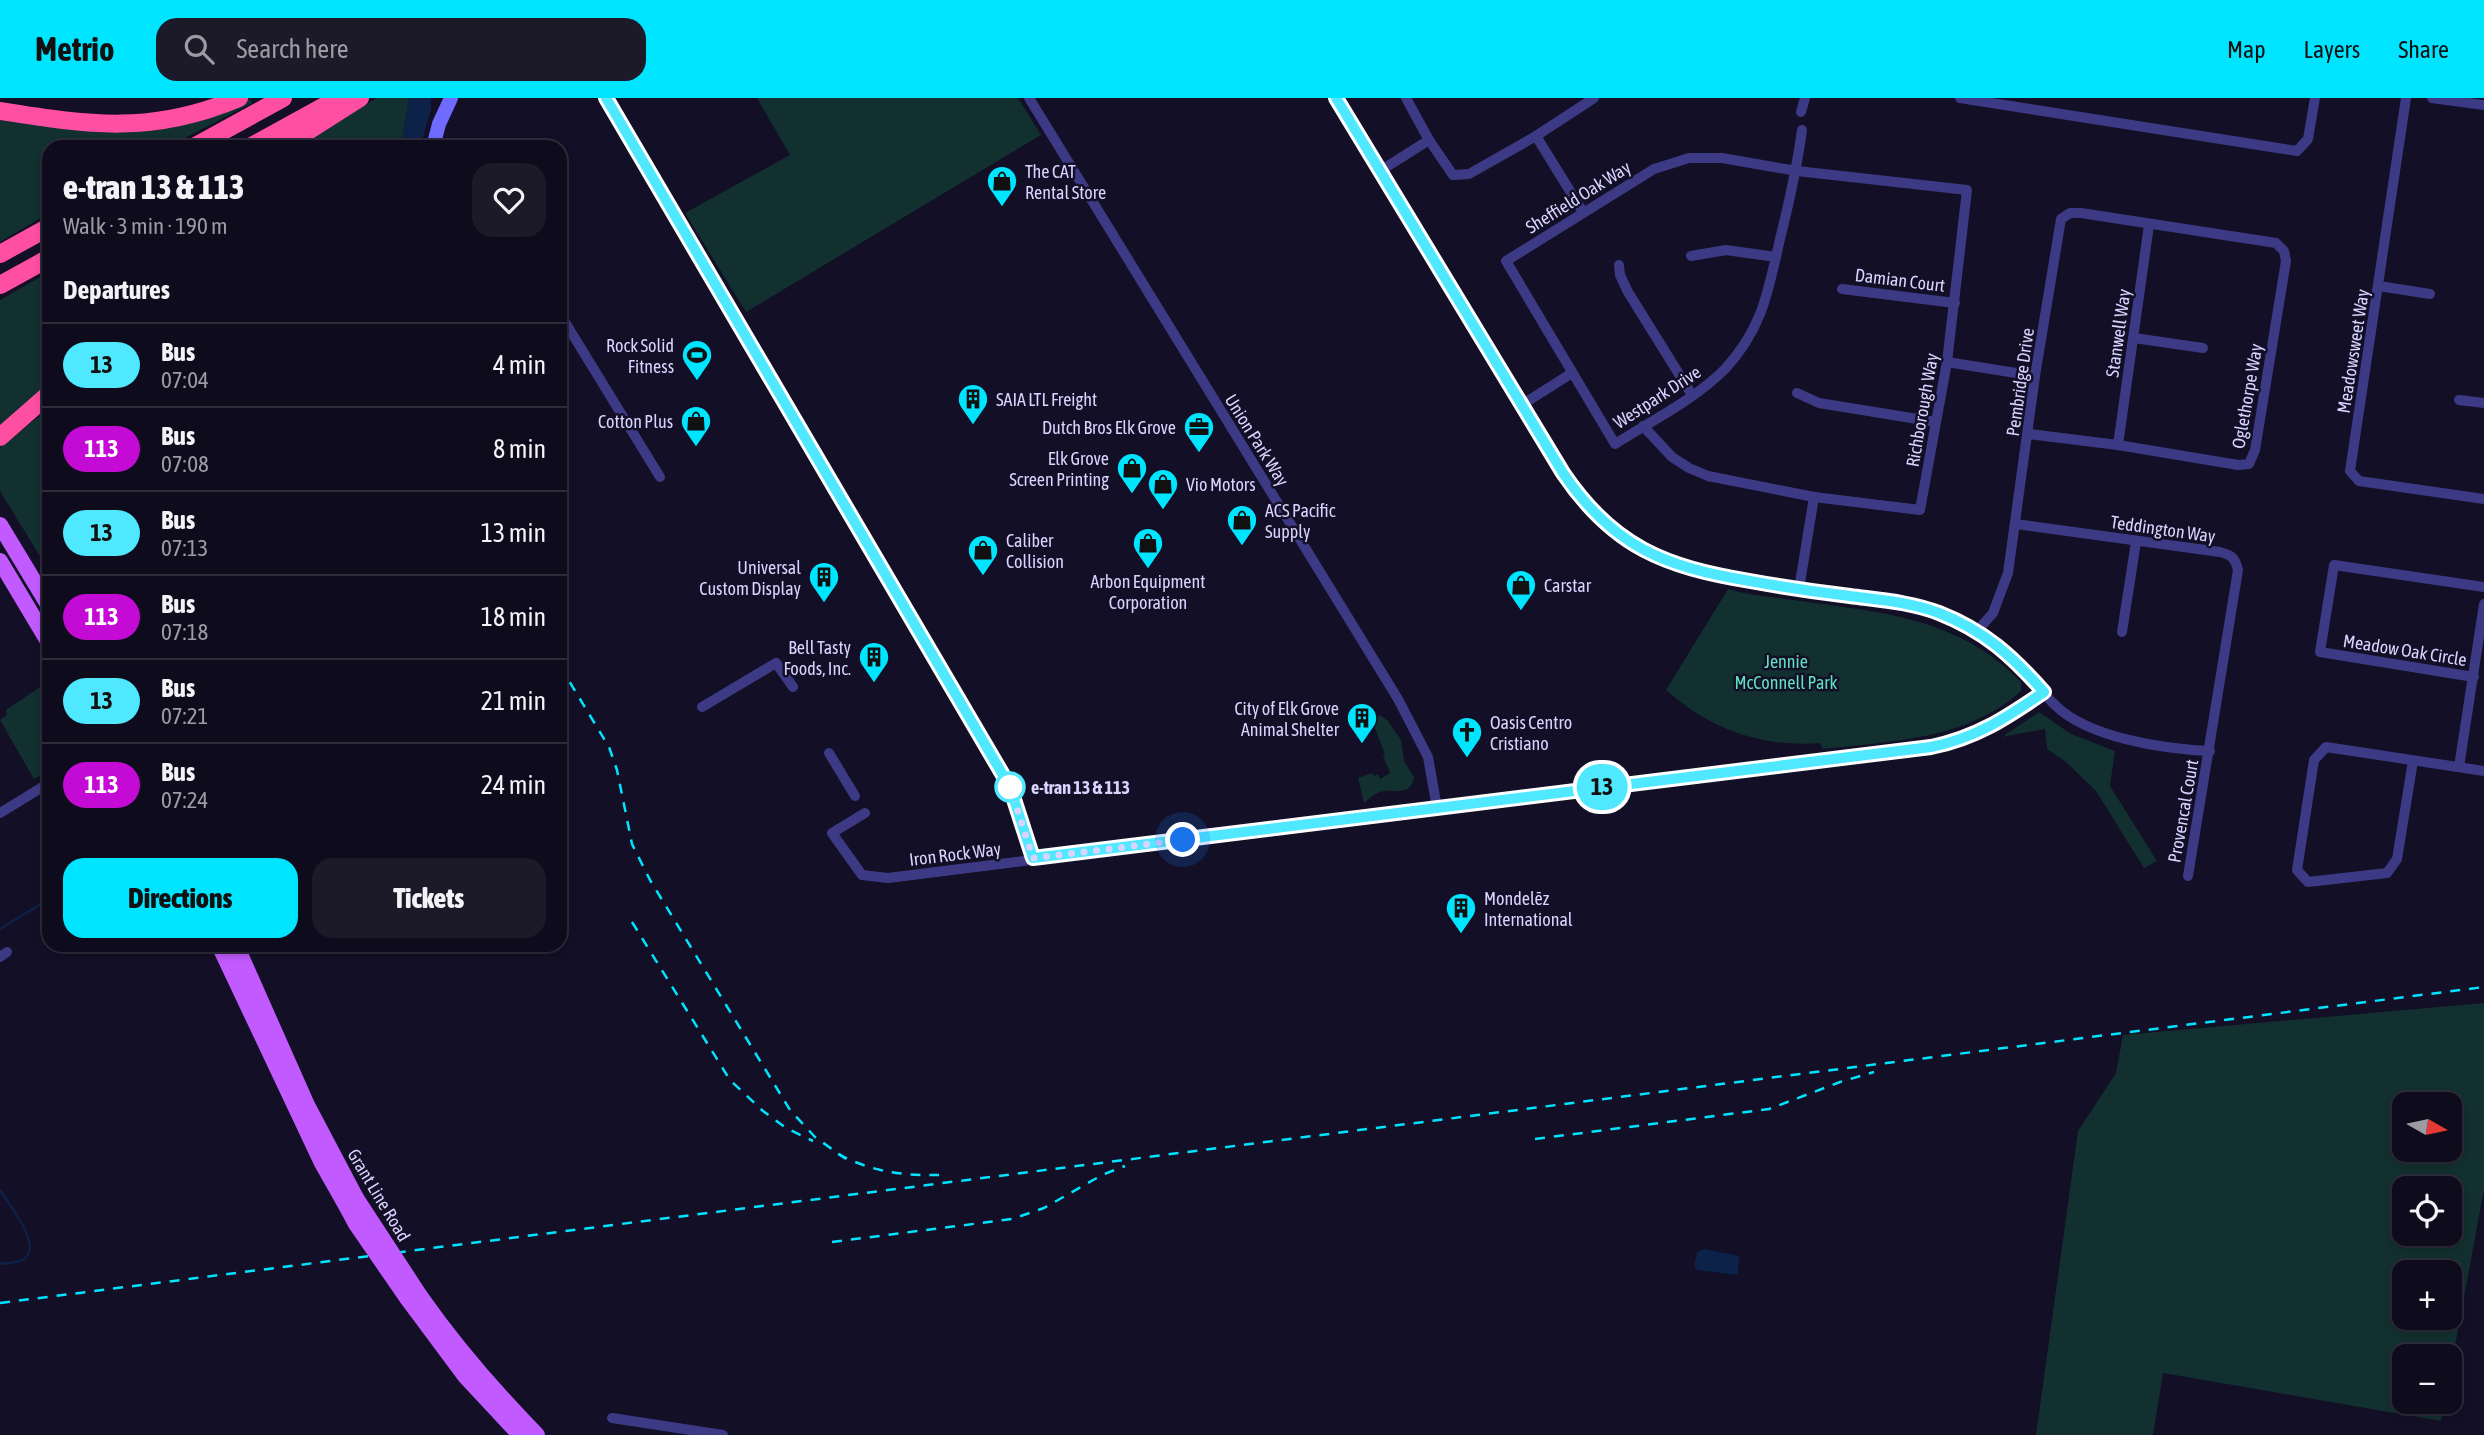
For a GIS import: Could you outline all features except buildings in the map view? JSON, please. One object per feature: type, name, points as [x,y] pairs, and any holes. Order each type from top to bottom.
[{"type":"highway","points":[[0,111],[72,122],[133,125],[189,116],[239,98]]},
{"type":"highway","points":[[207,140],[283,98]]},
{"type":"highway","points":[[263,140],[339,98]]},
{"type":"highway","points":[[294,140],[360,98]]},
{"type":"highway","points":[[0,254],[42,231]]},
{"type":"highway","points":[[0,285],[42,262]]},
{"type":"highway","points":[[0,437],[42,400]]},
{"type":"main road","points":[[435,140],[451,98]]},
{"type":"main road","points":[[0,525],[42,595]]},
{"type":"main road","points":[[0,561],[42,631]]},
{"type":"main road","name":"Grant Line Road","points":[[222,952],[317,1151],[350,1199]]},
{"type":"main road","name":"Grant Line Road","points":[[239,952],[350,1199],[356,1224],[413,1297],[537,1435]]},
{"type":"main road","name":"Grant Line Road","points":[[413,1297],[465,1376],[520,1435]]},
{"type":"street","points":[[606,98],[1010,787],[1033,858]]},
{"type":"street","name":"Union Park Way","points":[[1029,98],[1398,699],[1429,757],[1437,808]]},
{"type":"street","points":[[1336,98],[1576,492],[1590,510],[1625,539],[1654,556],[1697,572],[1906,603],[1938,612],[1977,631],[2014,659],[2055,706],[2101,733],[2127,740],[2210,751]]},
{"type":"street","points":[[1406,98],[1429,140],[1453,175],[1469,174],[1536,136],[1594,98]]},
{"type":"street","points":[[1801,112],[1805,98]]},
{"type":"street","points":[[1960,98],[2297,151],[2308,139],[2315,98]]},
{"type":"street","points":[[2038,110],[2039,98]]},
{"type":"street","name":"Meadowsweet Way","points":[[2406,98],[2350,471],[2359,481],[2484,499]]},
{"type":"street","points":[[2432,98],[2484,105]]},
{"type":"street","name":"Westpark Drive","points":[[1572,373],[1615,443],[1692,396],[1724,370],[1748,339],[1765,304],[1797,171],[1802,130]]},
{"type":"street","points":[[1536,136],[1583,212]]},
{"type":"street","points":[[1380,171],[1429,140]]},
{"type":"street","name":"Sheffield Oak Way","points":[[1572,373],[1506,261],[1654,169],[1676,161],[1722,158],[1797,171]]},
{"type":"street","name":"Richborough Way","points":[[1643,426],[1672,457],[1718,479],[1814,497],[1920,510],[1947,362],[1967,190],[1797,171]]},
{"type":"street","name":"Pembridge Drive","points":[[1977,631],[1993,613],[2008,573],[2035,376],[2061,219],[2065,215],[2076,213],[2149,225]]},
{"type":"street","name":"Stanwell Way","points":[[2118,445],[2149,225]]},
{"type":"street","name":"Oglethorpe Way","points":[[2029,434],[2118,445],[2238,465],[2249,464],[2255,450],[2286,261],[2284,251],[2276,243],[2149,225]]},
{"type":"street","points":[[1691,256],[1726,250],[1776,257]]},
{"type":"street","points":[[1619,265],[1620,275],[1628,292],[1692,396]]},
{"type":"street","points":[[2379,286],[2430,294]]},
{"type":"street","name":"Damian Court","points":[[1842,289],[1955,303]]},
{"type":"street","points":[[567,324],[660,477]]},
{"type":"street","points":[[2134,338],[2203,348]]},
{"type":"street","points":[[1947,362],[2035,376]]},
{"type":"street","points":[[1523,404],[1572,373]]},
{"type":"street","points":[[1797,393],[1819,403],[1936,422]]},
{"type":"street","points":[[2459,400],[2484,403]]},
{"type":"street","points":[[1799,589],[1814,497]]},
{"type":"street","name":"Teddington Way","points":[[2016,524],[2220,552],[2229,554],[2236,561],[2238,570],[2210,751]]},
{"type":"street","points":[[2122,632],[2136,542]]},
{"type":"street","name":"Meadow Oak Circle","points":[[2474,677],[2320,652],[2334,565],[2484,587]]},
{"type":"street","points":[[2459,767],[2484,604]]},
{"type":"street","points":[[702,707],[776,663],[793,687]]},
{"type":"street","name":"Iron Rock Way","points":[[865,813],[832,833],[862,875],[888,878],[1931,747],[1991,727],[2044,692]]},
{"type":"street","points":[[2413,761],[2397,859],[2387,873],[2308,882],[2297,870],[2314,760],[2326,747],[2484,771]]},
{"type":"street","name":"Provencal Court","points":[[2188,876],[2210,751]]},
{"type":"street","points":[[829,752],[855,796]]},
{"type":"street","points":[[0,813],[42,787]]},
{"type":"street","points":[[612,1418],[723,1435]]},
{"type":"green space","points":[[377,98],[409,98],[402,140],[307,140]]},
{"type":"green space","points":[[757,98],[1018,98],[1041,135],[746,312],[685,213],[790,155]]},
{"type":"green space","points":[[250,99],[252,103],[181,140],[42,140],[42,217],[0,242],[0,119],[80,129],[223,111]]},
{"type":"green space","points":[[42,276],[42,389],[0,427],[0,300]]},
{"type":"green space","points":[[42,414],[42,560],[0,491],[0,448]]},
{"type":"green space","name":"Jennie McConnell Park","points":[[1728,589],[1881,613],[1941,629],[1996,659],[2021,682],[2021,691],[1977,720],[1953,729],[1902,740],[1823,749],[1820,743],[1778,742],[1738,733],[1700,715],[1666,690]]},
{"type":"green space","points":[[42,686],[42,774],[34,779],[0,720],[7,715],[6,710]]},
{"type":"green space","points":[[2039,712],[2071,734],[2115,751],[2110,786],[2157,861],[2144,868],[2096,791],[2066,762],[2047,749],[2045,729],[2002,737]]},
{"type":"green space","points":[[1380,715],[1388,721],[1401,740],[1404,761],[1414,777],[1409,788],[1380,792],[1364,803],[1358,778],[1372,773],[1374,776],[1378,774],[1380,779],[1390,773],[1372,721]]},
{"type":"green space","points":[[2484,1003],[2484,1189],[2462,1308],[2462,1260],[2392,1260],[2392,1330],[2458,1330],[2455,1344],[2392,1344],[2392,1413],[2163,1373],[2153,1435],[2036,1435],[2078,1131],[2116,1073],[2123,1035]]},
{"type":"green space","points":[[2400,1414],[2442,1414],[2441,1421]]},
{"type":"water","points":[[409,98],[431,98],[431,109],[422,140],[402,140]]},
{"type":"water","points":[[1704,1249],[1739,1256],[1738,1275],[1697,1270],[1694,1266],[1697,1252]]},
{"type":"waterway","points":[[0,929],[42,903]]},
{"type":"waterway","points":[[0,1190],[26,1232],[30,1249],[22,1260],[0,1264]]},
{"type":"railway","points":[[567,678],[609,747],[617,770],[632,844],[650,880],[790,1110],[815,1137],[846,1159]]},
{"type":"railway","points":[[632,922],[730,1080],[786,1128],[813,1141]]},
{"type":"railway","points":[[0,1303],[2484,987]]},
{"type":"railway","points":[[1535,1139],[1769,1109],[1874,1072]]},
{"type":"railway","points":[[838,1154],[862,1165],[887,1171],[939,1175]]},
{"type":"railway","points":[[832,1242],[1012,1219],[1044,1208],[1102,1175],[1125,1166]]},
{"type":"bus line","name":"13","points":[[606,98],[1010,787],[1033,858],[1931,747],[1974,735],[1991,727],[2044,692],[2014,659],[1996,645],[1977,631],[1938,612],[1906,603],[1697,572],[1644,551],[1607,526],[1590,510],[1563,473],[1336,98]]},
{"type":"place","name":"The CAT Rental Store","points":[[1002,208]]},
{"type":"place","name":"Rock Solid Fitness","points":[[697,382]]},
{"type":"place","name":"SAIA LTL Freight","points":[[973,426]]},
{"type":"place","name":"Cotton Plus","points":[[696,448]]},
{"type":"place","name":"Dutch Bros Elk Grove","points":[[1199,454]]},
{"type":"place","name":"Elk Grove Screen Printing","points":[[1132,495]]},
{"type":"place","name":"Vio Motors","points":[[1163,511]]},
{"type":"place","name":"ACS Pacific Supply","points":[[1242,547]]},
{"type":"place","name":"Arbon Equipment Corporation","points":[[1148,570]]},
{"type":"place","name":"Caliber Collision","points":[[983,577]]},
{"type":"place","name":"Universal Custom Display","points":[[824,604]]},
{"type":"place","name":"Carstar","points":[[1521,612]]},
{"type":"place","name":"Bell Tasty Foods, Inc.","points":[[874,684]]},
{"type":"place","name":"City of Elk Grove Animal Shelter","points":[[1362,745]]},
{"type":"place","name":"Oasis Centro Cristiano","points":[[1467,759]]},
{"type":"place","name":"e-tran 13 & 113","points":[[1010,787]]},
{"type":"place","name":"Mondelēz International","points":[[1461,935]]},
{"type":"route","points":[[1010,787],[1033,858],[1183,840]]}]
